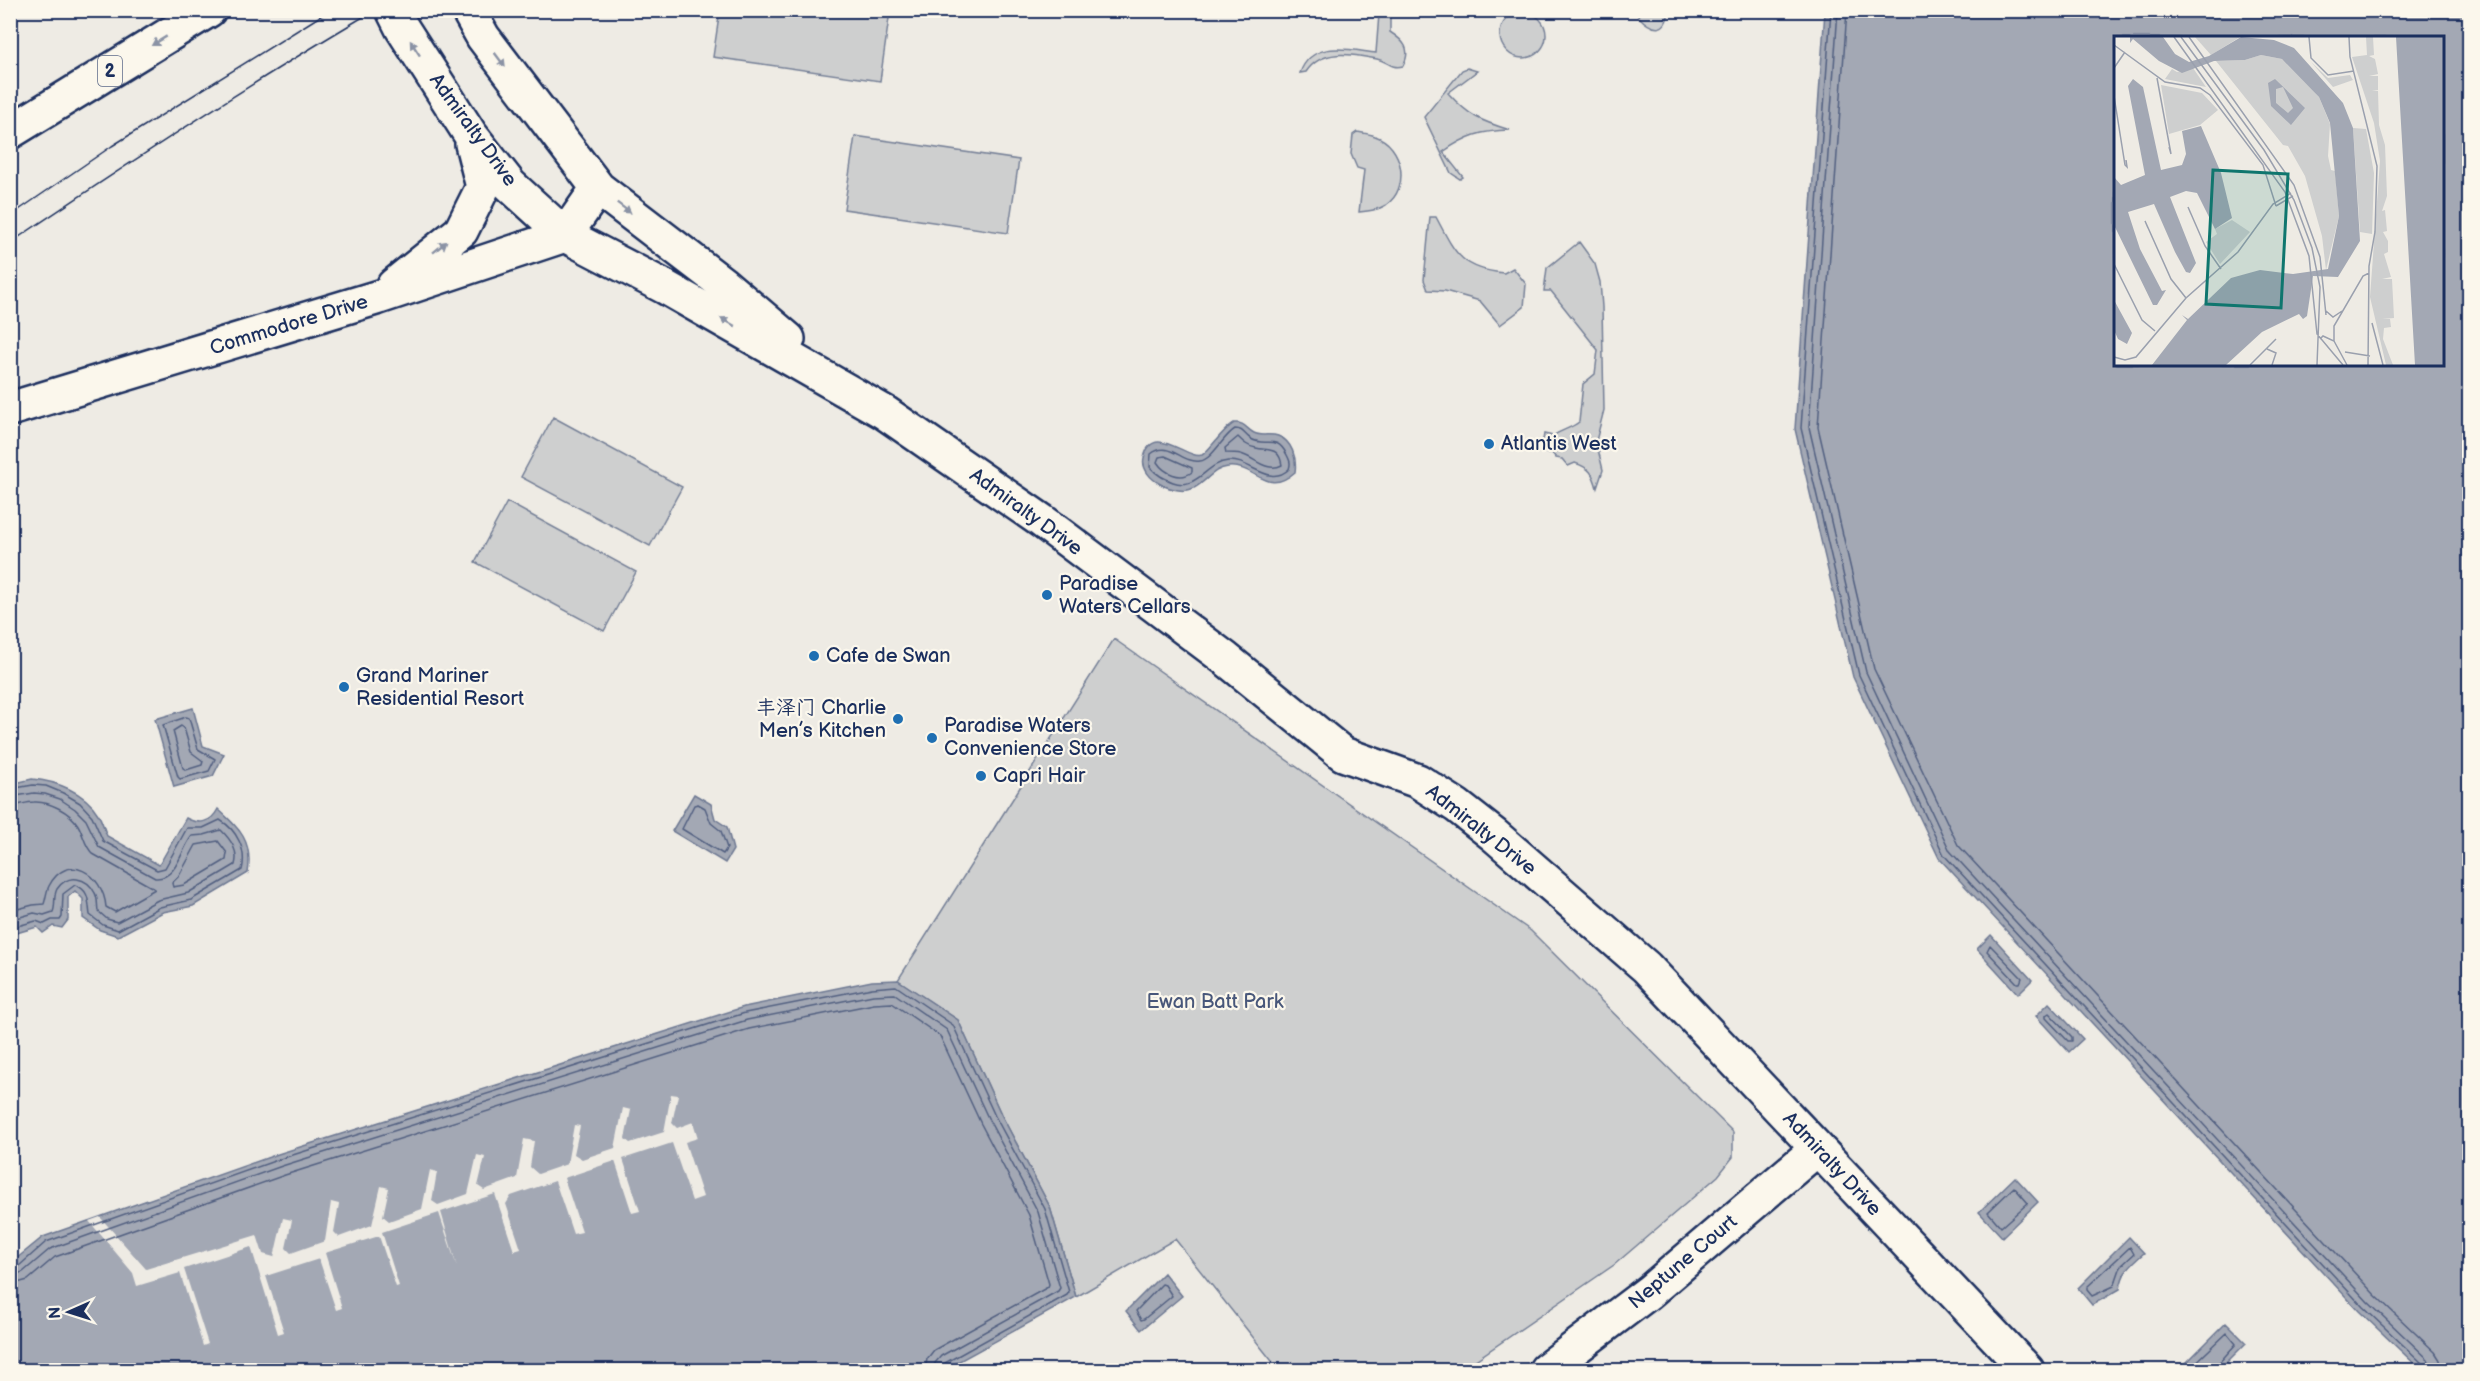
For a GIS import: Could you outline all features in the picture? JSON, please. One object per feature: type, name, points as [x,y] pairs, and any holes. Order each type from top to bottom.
[{"type":"main road","name":"2","points":[[10,132],[209,10]]},
{"type":"main road","name":"Admiralty Drive","points":[[393,10],[402,28],[470,134],[510,185],[566,235],[665,287],[884,412],[1042,521],[1226,659],[1344,754],[1418,781],[1457,806],[1494,834],[1646,967],[2027,1371]]},
{"type":"main road","name":"Admiralty Drive","points":[[468,10],[483,37],[598,188],[722,283],[852,392]]},
{"type":"main road","points":[[379,297],[461,231],[483,187],[470,134]]},
{"type":"main road","points":[[566,235],[598,188]]},
{"type":"main road","name":"Commodore Drive","points":[[10,409],[379,297],[566,235]]},
{"type":"main road","name":"Neptune Court","points":[[1546,1371],[1649,1292],[1817,1149]]},
{"type":"green space","points":[[720,10],[890,11],[880,81],[713,57]]},
{"type":"green space","points":[[1642,10],[1669,11],[1665,24],[1658,28],[1648,25],[1638,16]]},
{"type":"green space","points":[[1528,12],[1540,18],[1545,26],[1545,44],[1540,52],[1532,57],[1518,58],[1510,55],[1503,48],[1500,30],[1503,22],[1510,15]]},
{"type":"green space","points":[[1379,14],[1390,17],[1390,32],[1407,50],[1403,66],[1392,66],[1381,60],[1367,57],[1338,55],[1320,59],[1306,72],[1300,73],[1313,55],[1322,51],[1343,49],[1376,53]]},
{"type":"green space","points":[[1467,68],[1477,71],[1448,93],[1476,117],[1510,130],[1475,135],[1443,152],[1463,177],[1460,179],[1451,173],[1424,117],[1462,70]]},
{"type":"green space","points":[[1357,132],[1375,136],[1392,148],[1397,157],[1401,178],[1394,198],[1386,205],[1359,212],[1364,170],[1357,168],[1351,154],[1353,135]]},
{"type":"green space","points":[[855,136],[1019,160],[1008,233],[844,209]]},
{"type":"green space","points":[[1430,217],[1436,217],[1455,249],[1469,263],[1478,268],[1504,273],[1513,268],[1526,284],[1524,307],[1500,325],[1480,301],[1445,291],[1428,290],[1424,280]]},
{"type":"green space","points":[[1579,242],[1595,264],[1600,282],[1602,307],[1604,410],[1596,441],[1603,470],[1597,488],[1592,475],[1584,467],[1575,463],[1568,466],[1552,453],[1541,452],[1544,434],[1553,436],[1579,422],[1583,384],[1595,374],[1598,350],[1551,291],[1544,291],[1547,268]]},
{"type":"green space","points":[[553,417],[682,487],[650,546],[521,477]]},
{"type":"green space","points":[[507,502],[636,572],[604,631],[475,562]]},
{"type":"green space","name":"Ewan Batt Park","points":[[1114,639],[1531,931],[1733,1132],[1733,1157],[1718,1176],[1614,1265],[1461,1370],[1279,1370],[1175,1239],[1076,1297],[1050,1207],[1001,1114],[958,1020],[898,980]]},
{"type":"water","points":[[1825,11],[2469,11],[2469,1370],[2421,1370],[2359,1311],[1939,858],[1853,677],[1795,429]]},
{"type":"water","points":[[1234,423],[1243,425],[1257,434],[1283,438],[1292,451],[1295,472],[1276,482],[1268,481],[1238,467],[1228,467],[1218,470],[1194,488],[1187,490],[1169,488],[1147,473],[1144,458],[1148,447],[1154,443],[1170,444],[1196,455],[1202,455]]},
{"type":"water","points":[[193,708],[203,746],[224,754],[213,776],[174,787],[155,719]]},
{"type":"water","points":[[32,779],[51,782],[78,794],[98,814],[107,836],[159,865],[186,818],[196,822],[208,820],[218,809],[233,823],[247,844],[248,873],[193,906],[163,912],[118,936],[100,930],[83,918],[83,899],[75,891],[68,897],[68,920],[62,928],[53,926],[43,933],[37,927],[13,934],[10,928],[11,784]]},
{"type":"water","points":[[694,794],[711,804],[715,819],[727,827],[733,850],[725,863],[672,831]]},
{"type":"water","points":[[1991,935],[2032,980],[2018,994],[1977,949]]},
{"type":"water","points":[[898,980],[958,1020],[1001,1114],[1050,1207],[1076,1297],[943,1370],[11,1370],[11,1263],[43,1237],[278,1154],[744,1007],[872,981]]},
{"type":"water","points":[[2049,1003],[2083,1039],[2069,1052],[2036,1016]]},
{"type":"water","points":[[2015,1177],[2038,1202],[2002,1237],[1979,1212]]},
{"type":"water","points":[[2129,1237],[2144,1253],[2128,1269],[2120,1289],[2092,1305],[2078,1288]]},
{"type":"water","points":[[1164,1273],[1182,1296],[1141,1330],[1126,1311]]},
{"type":"water","points":[[2226,1323],[2246,1343],[2219,1370],[2179,1370]]},
{"type":"pier","points":[[671,1094],[678,1095],[672,1123],[677,1128],[693,1122],[698,1138],[685,1142],[703,1197],[692,1201],[672,1143],[623,1159],[640,1211],[632,1213],[615,1161],[564,1178],[582,1232],[573,1234],[555,1181],[511,1196],[506,1204],[521,1249],[514,1251],[495,1194],[441,1212],[457,1267],[439,1213],[382,1232],[399,1286],[396,1287],[379,1236],[325,1253],[342,1308],[336,1310],[319,1259],[266,1276],[284,1332],[278,1334],[251,1247],[184,1269],[208,1344],[203,1346],[180,1273],[137,1286],[133,1273],[89,1221],[100,1217],[146,1269],[257,1235],[263,1254],[274,1257],[283,1218],[292,1220],[286,1248],[291,1253],[325,1241],[331,1202],[339,1204],[334,1232],[339,1237],[372,1225],[381,1186],[389,1188],[383,1216],[389,1221],[422,1209],[430,1170],[437,1172],[432,1201],[438,1205],[468,1194],[477,1155],[485,1157],[478,1186],[484,1190],[517,1178],[524,1139],[534,1141],[530,1167],[538,1174],[567,1164],[574,1125],[580,1126],[574,1154],[582,1159],[615,1148],[623,1108],[631,1110],[625,1139],[630,1143],[664,1132]]},
{"type":"tram line","points":[[10,216],[112,146],[330,10]]},
{"type":"tram line","points":[[10,243],[191,124],[375,10]]},
{"type":"place","name":"Atlantis West","points":[[1489,444]]},
{"type":"place","name":"Paradise Waters Cellars","points":[[1047,595]]},
{"type":"place","name":"Cafe de Swan","points":[[814,656]]},
{"type":"place","name":"Grand Mariner Residential Resort","points":[[344,687]]},
{"type":"place","name":"丰泽门 Charlie Men’s Kitchen","points":[[898,719]]},
{"type":"place","name":"Paradise Waters Convenience Store","points":[[932,738]]},
{"type":"place","name":"Capri Hair","points":[[981,776]]}]
